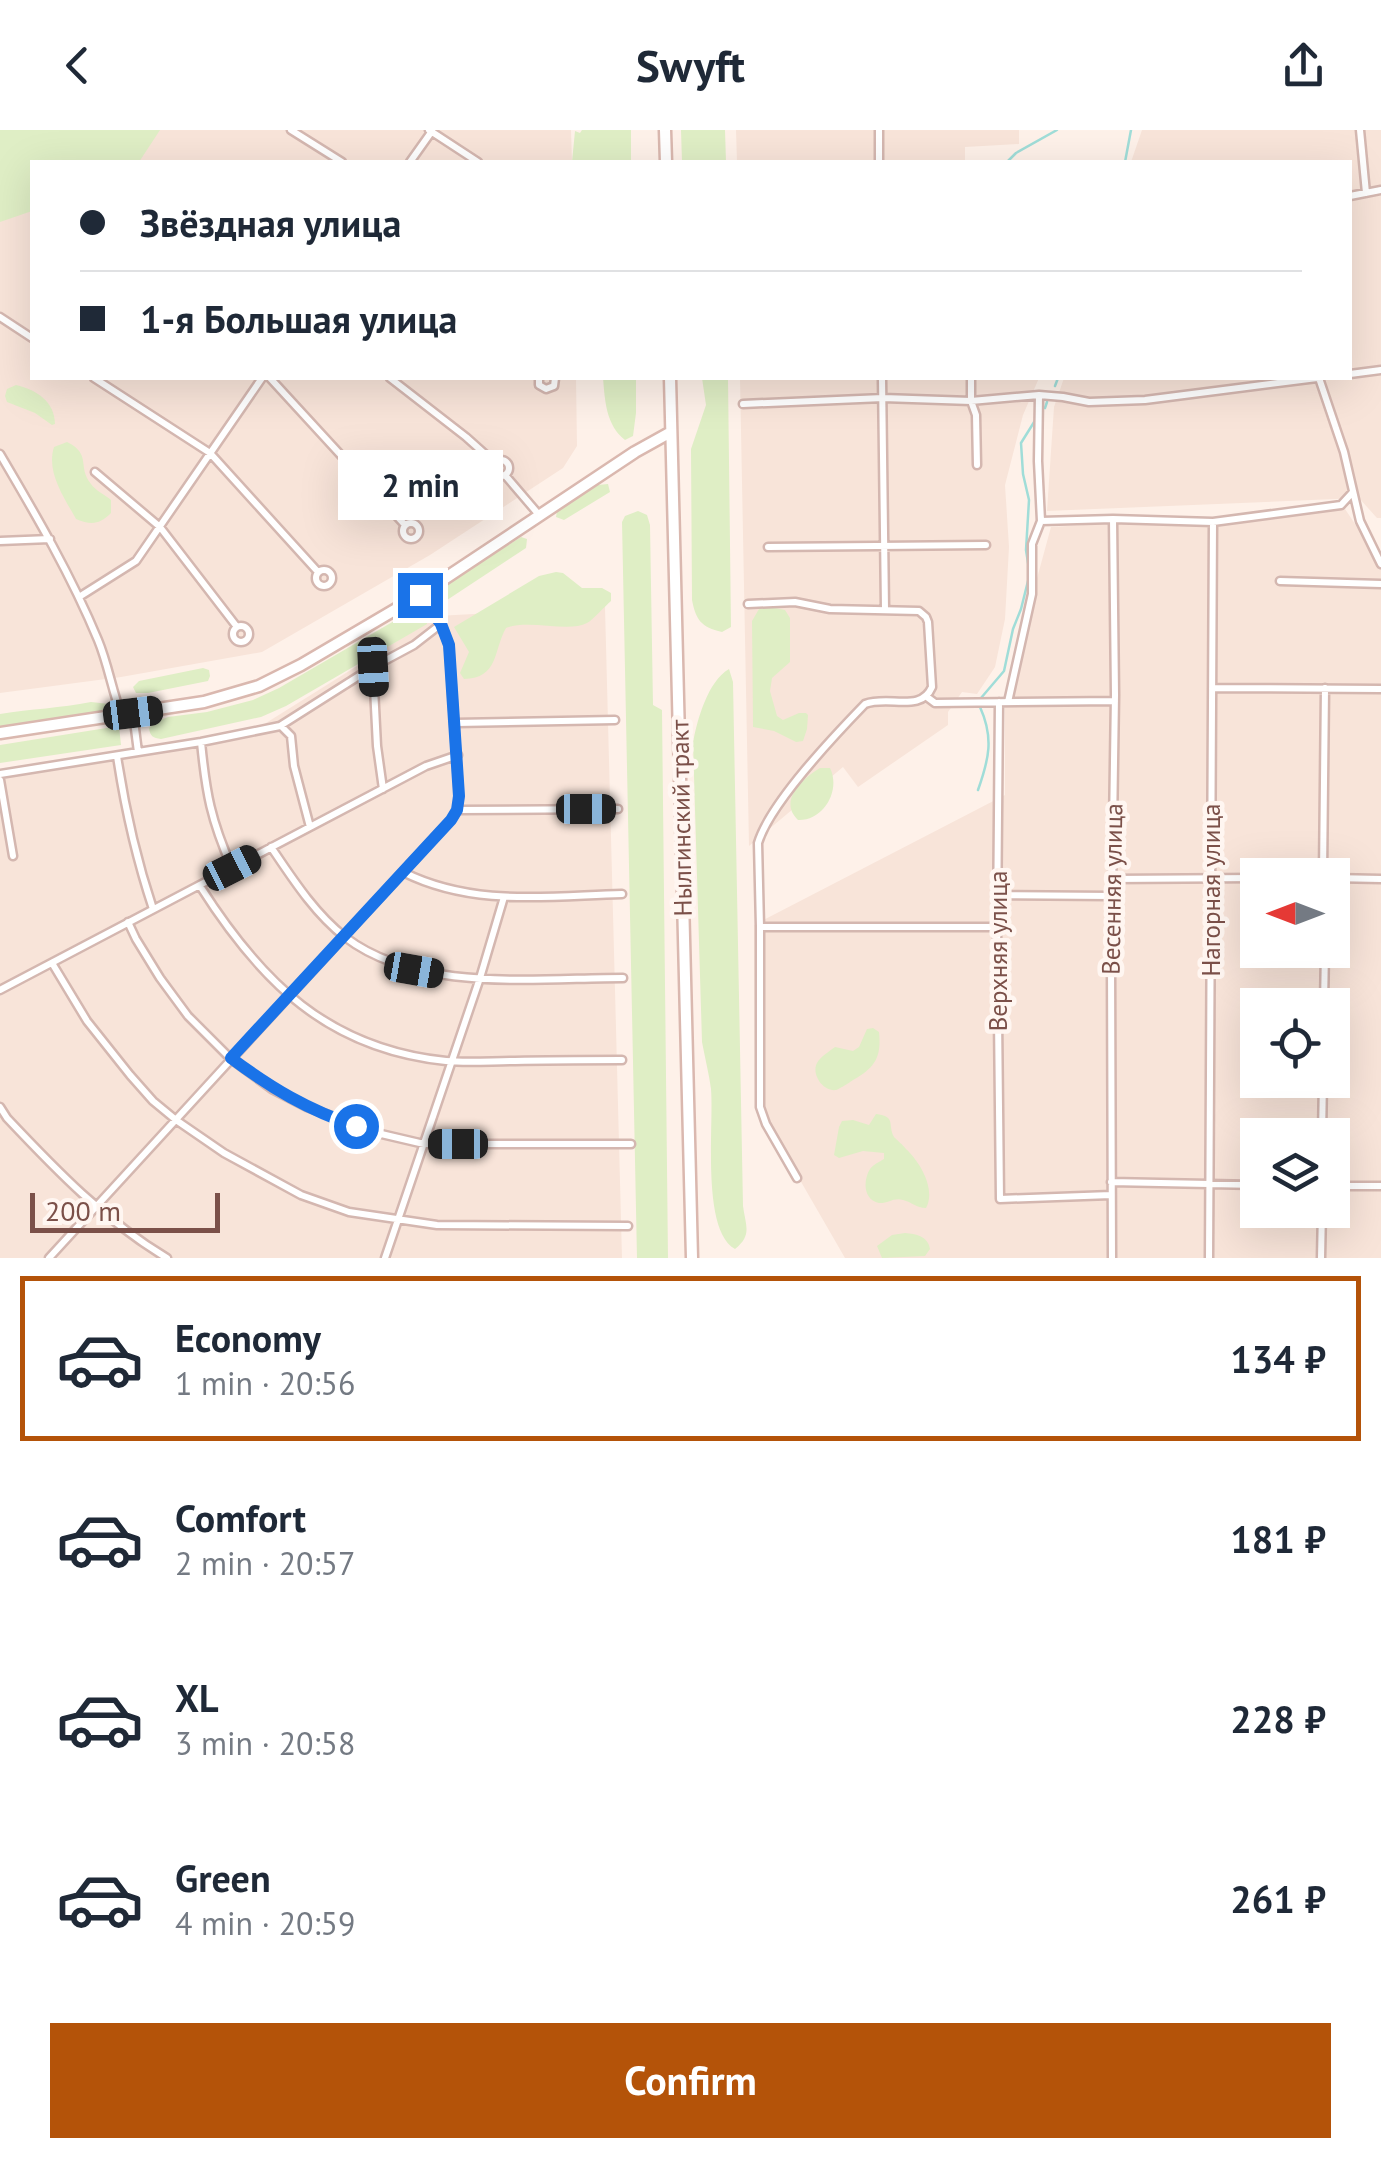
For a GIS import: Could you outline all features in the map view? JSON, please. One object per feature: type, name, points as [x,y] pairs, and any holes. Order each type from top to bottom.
[{"type":"main road","points":[[665,130],[666,160]]},
{"type":"main road","name":"Нылгинский тракт","points":[[670,380],[692,1258]]},
{"type":"main road","points":[[0,732],[204,702],[259,686],[420,595],[671,432]]},
{"type":"main road","points":[[691,1226],[700,1258]]},
{"type":"street","points":[[291,130],[339,160]]},
{"type":"street","points":[[411,160],[431,130],[475,160]]},
{"type":"street","points":[[879,130],[879,160]]},
{"type":"street","points":[[1360,130],[1366,193]]},
{"type":"street","points":[[1352,196],[1381,190]]},
{"type":"street","points":[[0,317],[30,337]]},
{"type":"street","points":[[1352,374],[1381,370]]},
{"type":"street","points":[[97,380],[210,452],[318,572]]},
{"type":"street","points":[[79,596],[136,561],[261,380]]},
{"type":"street","points":[[272,380],[405,525]]},
{"type":"street","points":[[393,380],[494,463],[508,463],[505,474],[541,516]]},
{"type":"street","points":[[539,380],[546,389],[554,386],[554,380]]},
{"type":"street","points":[[882,380],[885,609]]},
{"type":"street","points":[[971,380],[977,465]]},
{"type":"street","points":[[743,404],[882,398],[971,401],[1039,396],[1089,402],[1144,400],[1302,380]]},
{"type":"street","points":[[1319,380],[1344,452],[1360,522],[1381,564]]},
{"type":"street","points":[[1008,702],[1032,594],[1032,544],[1042,521],[1039,396]]},
{"type":"street","points":[[0,454],[79,596],[127,714],[138,752]]},
{"type":"street","points":[[95,472],[160,527],[236,625]]},
{"type":"street","points":[[1042,521],[1213,522],[1341,505],[1353,492]]},
{"type":"street","name":"Весенняя улица","points":[[1112,1258],[1113,519]]},
{"type":"street","name":"Нагорная улица","points":[[1209,1258],[1213,522]]},
{"type":"street","points":[[0,541],[50,538]]},
{"type":"street","points":[[768,547],[986,545]]},
{"type":"street","points":[[1280,581],[1381,584]]},
{"type":"street","points":[[49,1258],[457,810],[458,756],[449,645],[441,624],[420,595]]},
{"type":"street","points":[[748,604],[795,602],[830,609],[919,611],[926,616],[932,687],[928,696],[921,701],[865,704],[777,808],[758,843],[760,1107],[797,1178]]},
{"type":"street","points":[[12,856],[0,777],[280,726],[441,624]]},
{"type":"street","points":[[373,667],[383,789]]},
{"type":"street","points":[[1212,688],[1381,689]]},
{"type":"street","points":[[1323,858],[1325,688]]},
{"type":"street","points":[[928,696],[936,702],[1115,702]]},
{"type":"street","name":"Верхняя улица","points":[[999,702],[1000,1199],[1112,1196]]},
{"type":"street","points":[[456,724],[615,720]]},
{"type":"street","points":[[280,726],[291,736],[294,766],[310,826]]},
{"type":"street","points":[[201,742],[206,794],[232,868]]},
{"type":"street","points":[[117,756],[136,858],[153,908]]},
{"type":"street","points":[[0,990],[426,766],[458,756]]},
{"type":"street","points":[[457,810],[618,809]]},
{"type":"street","points":[[270,848],[314,905],[344,936],[390,962],[414,970],[480,978],[624,978]]},
{"type":"street","points":[[403,872],[455,892],[504,897],[622,894]]},
{"type":"street","points":[[1112,879],[1240,878]]},
{"type":"street","points":[[1350,878],[1381,879]]},
{"type":"street","points":[[200,886],[249,956],[288,996],[341,1032],[370,1044],[451,1062],[622,1060]]},
{"type":"street","points":[[997,896],[1112,896]]},
{"type":"street","points":[[385,1258],[504,897]]},
{"type":"street","points":[[128,922],[160,978],[188,1016],[231,1058],[272,1089],[306,1107],[377,1133],[424,1144],[631,1144]]},
{"type":"street","points":[[760,927],[997,926]]},
{"type":"street","points":[[52,963],[87,1020],[152,1100],[224,1154],[301,1195],[349,1212],[438,1226],[628,1226]]},
{"type":"street","points":[[0,1108],[96,1206],[140,1242],[167,1258]]},
{"type":"street","points":[[1112,1182],[1240,1185]]},
{"type":"street","points":[[1350,1186],[1381,1186]]},
{"type":"street","points":[[1321,1258],[1322,1228]]},
{"type":"shaded area","points":[[0,130],[571,130],[572,160],[30,160],[30,380],[576,380],[577,446],[563,468],[430,555],[262,652],[0,693]]},
{"type":"shaded area","points":[[736,130],[1019,130],[1019,144],[965,147],[965,160],[737,160]]},
{"type":"shaded area","points":[[1142,130],[1381,130],[1381,518],[1359,498],[1047,511],[1054,407],[1063,380],[1352,380],[1352,160],[1132,160]]},
{"type":"shaded area","points":[[740,380],[1038,380],[1023,415],[1005,485],[1009,547],[1005,619],[995,667],[977,694],[962,692],[948,712],[948,725],[858,787],[843,767],[749,846]]},
{"type":"shaded area","points":[[1345,509],[1381,563],[1381,1258],[845,1258],[755,1102],[754,925],[1005,795],[1005,696],[1051,527]]},
{"type":"shaded area","points":[[605,607],[622,1258],[0,1258],[0,772],[245,736],[437,616]]},
{"type":"green space","points":[[0,130],[160,130],[140,160],[30,160],[30,212],[0,222]]},
{"type":"green space","points":[[631,130],[631,160],[572,160],[575,131]]},
{"type":"green space","points":[[681,130],[725,130],[726,160],[682,160]]},
{"type":"green space","points":[[603,380],[636,380],[633,436],[625,440],[619,434],[606,404]]},
{"type":"green space","points":[[702,380],[728,380],[731,627],[722,632],[701,622],[692,600],[691,449],[706,405]]},
{"type":"green space","points":[[16,385],[43,398],[52,409],[55,424],[7,402],[7,389]]},
{"type":"green space","points":[[67,442],[82,456],[91,484],[111,500],[111,513],[99,522],[76,519],[58,484],[52,456],[54,447]]},
{"type":"green space","points":[[608,484],[610,492],[564,520],[556,517],[557,511],[598,485]]},
{"type":"green space","points":[[638,511],[647,515],[650,525],[653,705],[662,710],[668,1258],[637,1258],[622,522],[625,516]]},
{"type":"green space","points":[[521,537],[527,539],[526,548],[441,604],[434,606],[429,602],[429,595]]},
{"type":"green space","points":[[556,572],[582,588],[602,588],[611,593],[611,601],[579,626],[506,628],[489,668],[483,674],[464,679],[460,673],[469,652],[454,627],[539,576]]},
{"type":"green space","points":[[765,606],[785,610],[790,618],[790,662],[772,678],[770,691],[777,716],[783,720],[799,713],[808,715],[803,741],[753,727],[752,621]]},
{"type":"green space","points":[[419,609],[426,615],[427,624],[286,706],[261,717],[161,739],[150,733],[155,722],[168,717],[253,700]]},
{"type":"green space","points":[[729,669],[733,682],[746,1230],[735,1249],[724,1238],[717,1221],[711,1176],[711,1089],[702,1042],[693,743],[709,692]]},
{"type":"green space","points":[[209,670],[208,681],[148,693],[136,693],[133,687],[139,681]]},
{"type":"green space","points":[[91,702],[109,704],[110,710],[0,727],[0,714]]},
{"type":"green space","points":[[119,726],[121,745],[0,763],[0,745]]},
{"type":"green space","points":[[820,768],[830,768],[832,794],[816,815],[798,820],[792,813],[791,798],[800,784]]},
{"type":"green space","points":[[867,1029],[879,1032],[879,1050],[870,1068],[837,1090],[823,1085],[816,1072],[820,1059],[835,1047],[853,1051]]},
{"type":"green space","points":[[876,1114],[889,1119],[894,1137],[922,1169],[929,1193],[926,1208],[900,1199],[879,1203],[870,1198],[866,1189],[868,1173],[884,1159],[884,1153],[863,1151],[839,1158],[834,1155],[842,1121],[869,1125]]},
{"type":"green space","points":[[905,1233],[927,1241],[930,1249],[925,1256],[882,1258],[877,1246],[892,1235]]},
{"type":"waterway","points":[[1009,160],[1057,130]]},
{"type":"waterway","points":[[1125,160],[1131,130]]},
{"type":"waterway","points":[[1055,386],[1057,380]]},
{"type":"waterway","points":[[1045,408],[1047,402]]},
{"type":"waterway","points":[[1029,569],[1029,500],[1021,443],[1036,419]]},
{"type":"waterway","points":[[981,698],[1004,671],[1029,577]]},
{"type":"waterway","points":[[978,790],[988,748],[980,707]]},
{"type":"route","points":[[356,1126],[272,1089],[231,1058],[457,810],[458,756],[449,645],[441,624],[420,595]]}]
